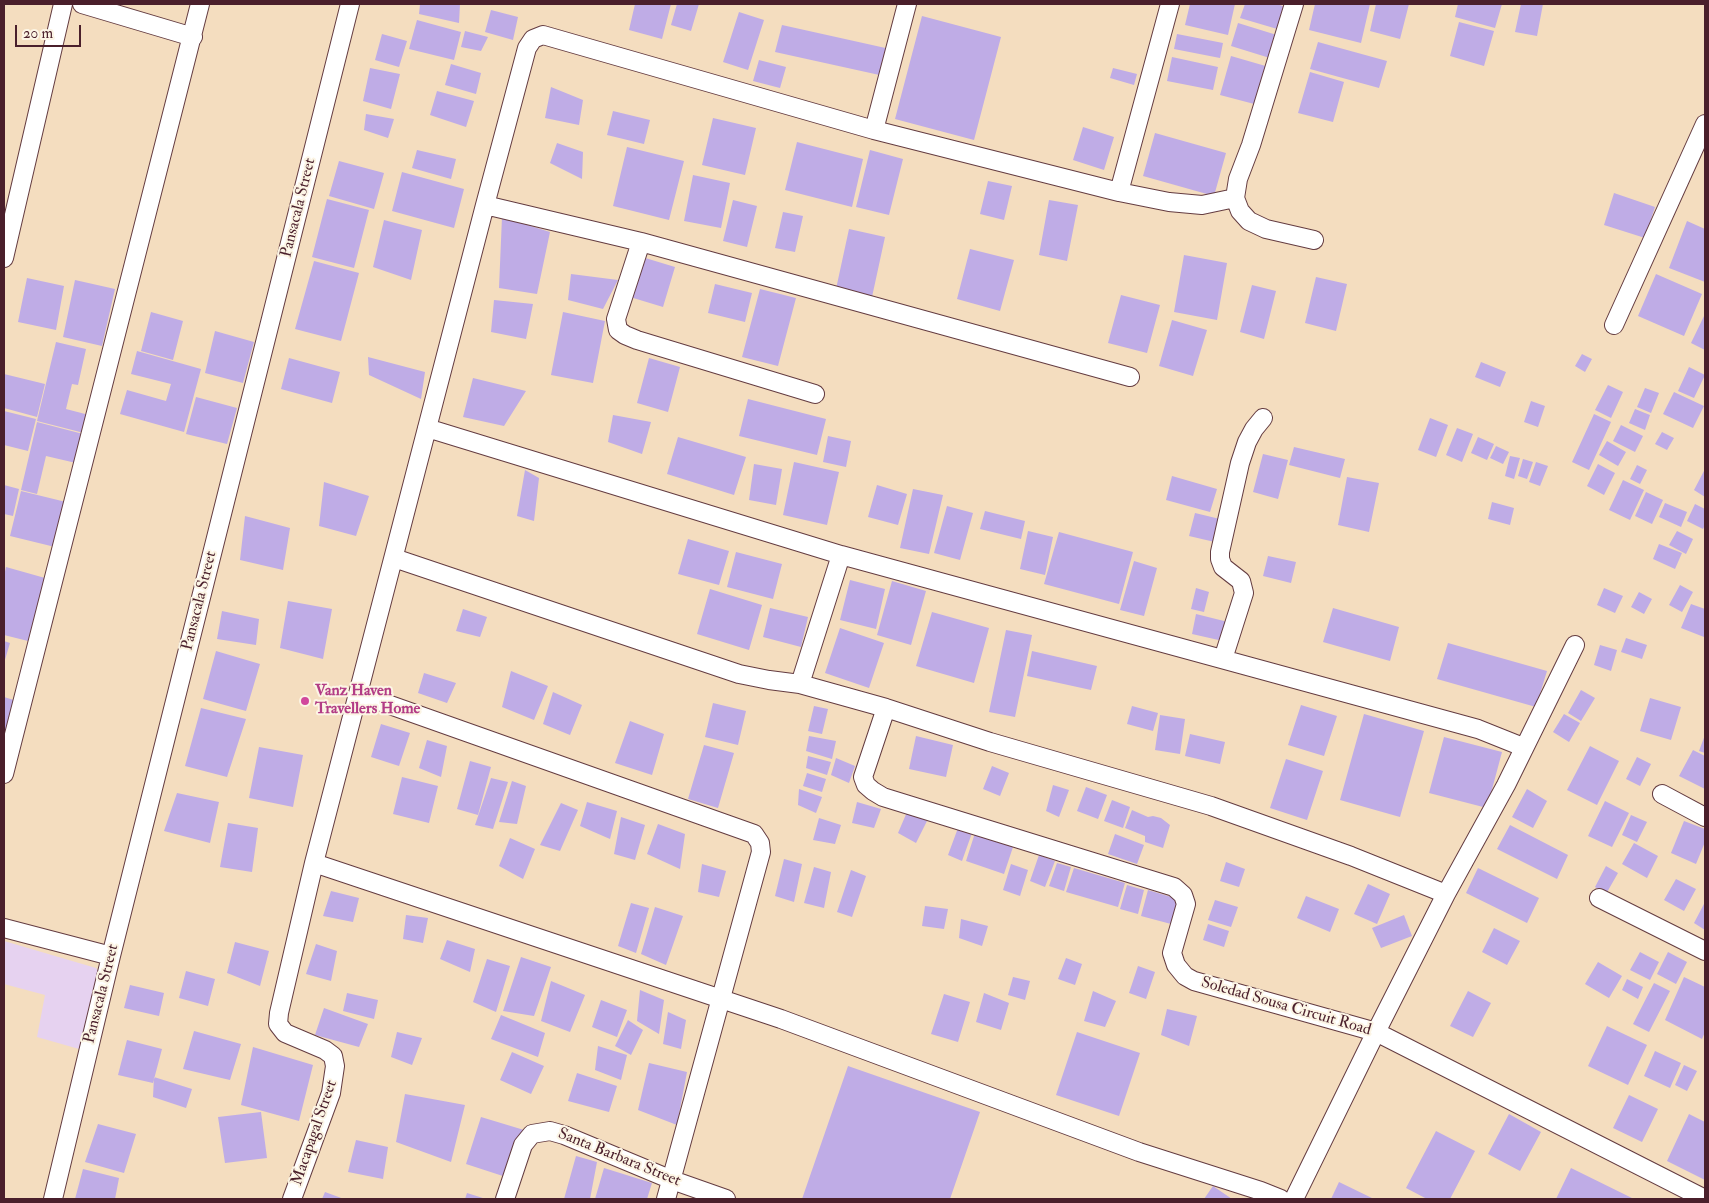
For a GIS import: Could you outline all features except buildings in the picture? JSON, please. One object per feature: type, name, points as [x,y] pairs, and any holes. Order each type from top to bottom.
[{"type":"street","points":[[4,258],[62,4]]},
{"type":"street","points":[[82,4],[192,37]]},
{"type":"street","points":[[4,774],[200,4]]},
{"type":"street","name":"Pansacala Street","points":[[53,1199],[111,956],[350,4]]},
{"type":"street","points":[[874,130],[907,4]]},
{"type":"street","points":[[1118,192],[1170,4]]},
{"type":"street","points":[[1294,4],[1251,145],[1238,179],[1235,198],[1240,211],[1250,221],[1266,229],[1314,240]]},
{"type":"street","points":[[1235,198],[1202,205],[1169,202],[1118,192],[874,130],[543,35],[533,39],[527,48],[485,206],[314,863],[790,1022],[1139,1152],[1281,1199]]},
{"type":"street","points":[[1614,325],[1705,124]]},
{"type":"street","points":[[485,206],[641,242],[1130,377]]},
{"type":"street","points":[[641,242],[616,319],[618,330],[637,340],[815,394]]},
{"type":"street","points":[[1222,659],[1244,593],[1242,581],[1223,567],[1220,552],[1240,463],[1250,436],[1264,418]]},
{"type":"street","points":[[428,428],[841,555],[1478,729],[1523,747]]},
{"type":"street","points":[[800,684],[841,555]]},
{"type":"street","points":[[394,558],[738,674],[800,684],[886,708],[990,742],[1211,806],[1351,856],[1446,894]]},
{"type":"street","points":[[1294,1199],[1376,1032],[1446,894],[1506,785],[1523,747],[1575,645]]},
{"type":"street","points":[[359,694],[754,834],[760,843],[761,852],[666,1199]]},
{"type":"street","name":"Soledad Sousa Circuit Road","points":[[886,708],[863,777],[866,785],[883,797],[1174,886],[1183,895],[1186,904],[1172,954],[1176,966],[1185,976],[1194,981],[1376,1032],[1705,1199]]},
{"type":"street","points":[[1662,794],[1705,816]]},
{"type":"street","name":"Macapagal Street","points":[[292,1199],[331,1093],[335,1066],[333,1056],[325,1050],[285,1033],[278,1024],[314,863]]},
{"type":"street","points":[[1599,898],[1705,951]]},
{"type":"street","points":[[4,928],[111,956]]},
{"type":"street","name":"Santa Barbara Street","points":[[505,1199],[523,1145],[532,1134],[550,1131],[564,1135],[672,1180],[726,1199]]},
{"type":"shaded area","points":[[4,941],[96,968],[103,977],[86,1051],[37,1037],[45,995],[4,984]]},
{"type":"place","name":"Vanz Haven Travellers Home","points":[[305,701]]}]
